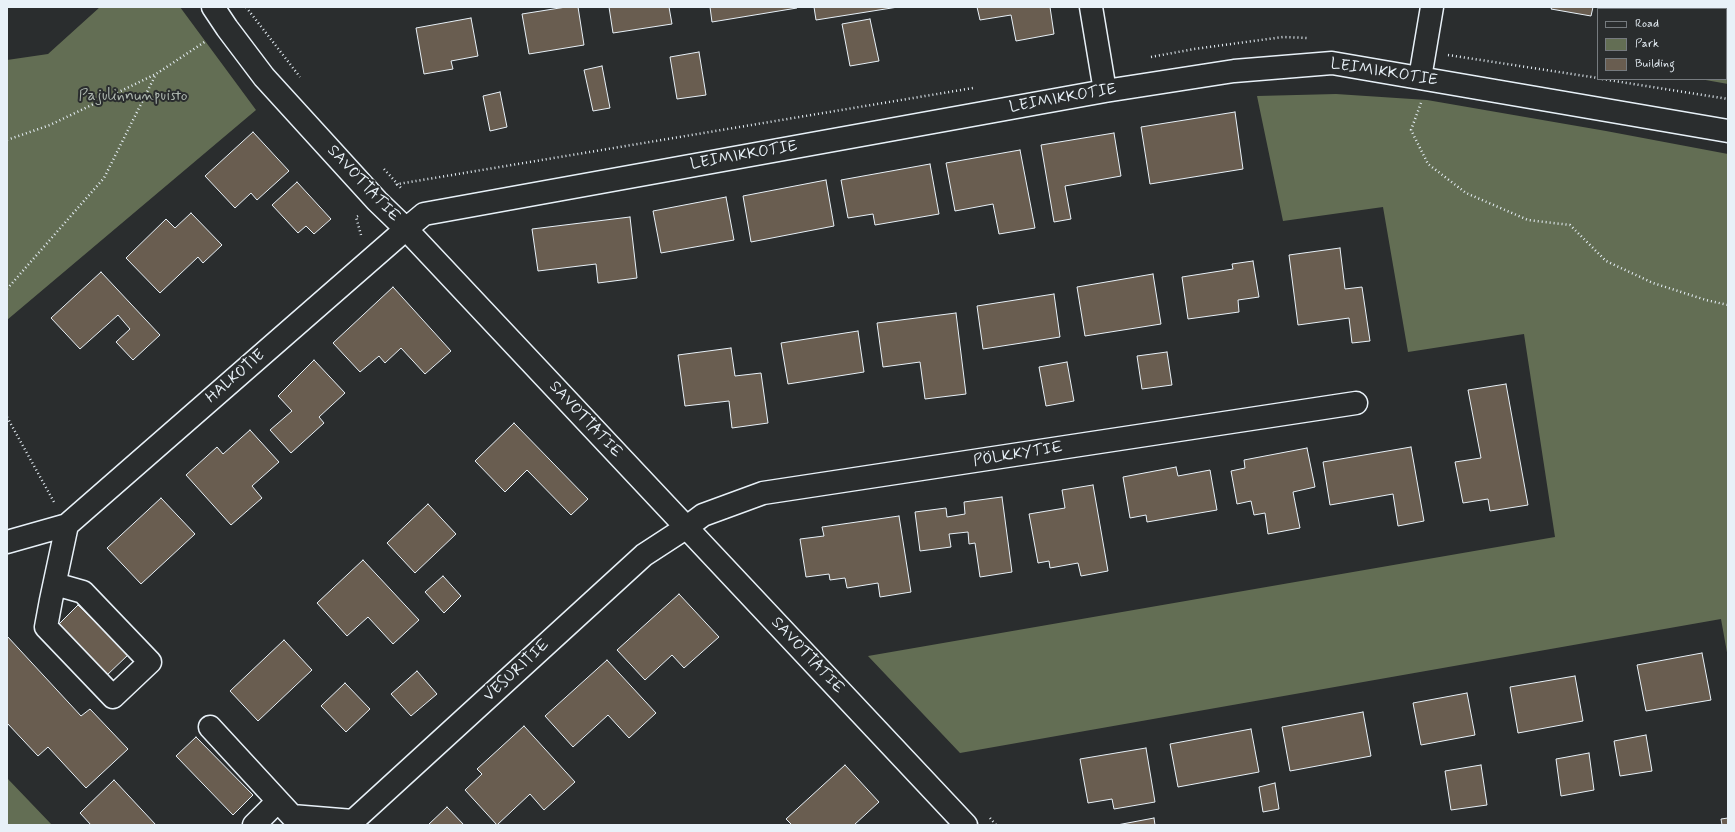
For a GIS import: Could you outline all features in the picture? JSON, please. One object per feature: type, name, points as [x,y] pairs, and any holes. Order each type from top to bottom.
[{"type":"street","name":"SAVOTTATIE","points":[[213,7],[264,77],[378,201],[966,825]]},
{"type":"street","points":[[1091,7],[1105,91]]},
{"type":"street","points":[[1424,79],[1432,7]]},
{"type":"street","name":"LEIMIKKOTIE","points":[[406,229],[424,214],[1105,91],[1234,71],[1332,63],[1728,131]]},
{"type":"street","name":"HALKOTIE","points":[[67,525],[406,229]]},
{"type":"street","name":"PÖLKKYTIE","points":[[686,527],[703,515],[763,493],[1356,403]]},
{"type":"street","points":[[7,542],[67,525],[46,627],[113,697],[150,662],[83,592],[55,584]]},
{"type":"street","name":"VESURITIE","points":[[278,801],[292,816],[352,821],[644,554],[686,527]]},
{"type":"street","points":[[210,727],[278,801],[254,825]]},
{"type":"path","points":[[7,140],[50,125],[156,74],[210,39]]},
{"type":"path","points":[[7,289],[104,178],[156,74]]},
{"type":"path","points":[[1424,79],[1411,130],[1428,164],[1466,193],[1528,220],[1570,225],[1606,261],[1653,283],[1706,300],[1728,305]]},
{"type":"path","points":[[1608,80],[1728,99]]},
{"type":"path","points":[[7,417],[67,525]]},
{"type":"green space","name":"Pajulinnunpuisto","points":[[100,7],[180,7],[256,110],[7,320],[7,60],[48,54]]},
{"type":"green space","points":[[1728,7],[1728,84],[1706,80],[1727,80],[1727,8],[1622,8]]},
{"type":"green space","points":[[1336,94],[1427,100],[1728,154],[1728,658],[1721,619],[960,753],[868,656],[1555,537],[1524,334],[1408,352],[1383,207],[1283,221],[1257,96]]},
{"type":"green space","points":[[7,778],[52,825],[7,825]]},
{"type":"building","points":[[566,7],[578,7],[584,45],[529,54],[522,14]]},
{"type":"building","points":[[609,7],[669,7],[672,24],[613,33]]},
{"type":"building","points":[[710,7],[797,7],[797,8],[712,22]]},
{"type":"building","points":[[814,7],[898,7],[816,20]]},
{"type":"building","points":[[977,7],[1050,7],[1054,34],[1016,41],[1011,15],[980,20]]},
{"type":"building","points":[[1552,7],[1593,7],[1591,16],[1551,9]]},
{"type":"building","points":[[471,18],[478,56],[451,61],[453,69],[424,74],[416,28]]},
{"type":"building","points":[[870,19],[879,61],[850,66],[842,24]]},
{"type":"building","points":[[699,52],[706,95],[677,99],[670,57]]},
{"type":"building","points":[[602,66],[610,108],[593,111],[584,70]]},
{"type":"building","points":[[500,92],[507,127],[490,131],[483,96]]},
{"type":"building","points":[[1235,112],[1243,169],[1150,184],[1141,127]]},
{"type":"building","points":[[253,132],[289,171],[257,200],[251,193],[235,208],[205,176]]},
{"type":"building","points":[[1114,133],[1121,176],[1065,186],[1071,219],[1054,222],[1041,145]]},
{"type":"building","points":[[1020,150],[1035,228],[999,234],[993,204],[955,211],[946,163]]},
{"type":"building","points":[[930,164],[939,214],[875,225],[873,214],[848,218],[841,180]]},
{"type":"building","points":[[826,180],[834,226],[751,242],[743,196]]},
{"type":"building","points":[[297,182],[331,219],[314,234],[306,226],[298,233],[272,205]]},
{"type":"building","points":[[726,197],[734,240],[661,253],[653,211]]},
{"type":"building","points":[[191,213],[222,245],[203,263],[198,257],[160,293],[126,258],[166,219],[175,228]]},
{"type":"building","points":[[630,217],[637,278],[598,283],[596,264],[538,271],[532,229]]},
{"type":"building","points":[[1340,248],[1345,289],[1362,287],[1370,341],[1352,343],[1349,318],[1298,325],[1289,255]]},
{"type":"building","points":[[1253,261],[1259,297],[1238,300],[1239,312],[1188,319],[1182,277],[1233,269],[1232,264]]},
{"type":"building","points":[[101,272],[160,335],[133,360],[116,342],[130,329],[118,315],[80,349],[51,318]]},
{"type":"building","points":[[1153,274],[1161,324],[1085,336],[1077,287]]},
{"type":"building","points":[[393,287],[451,351],[425,374],[401,348],[385,363],[379,356],[360,372],[333,343]]},
{"type":"building","points":[[1054,294],[1060,337],[983,349],[977,306]]},
{"type":"building","points":[[956,313],[966,394],[925,399],[920,362],[883,367],[877,323]]},
{"type":"building","points":[[858,331],[864,372],[788,384],[781,343]]},
{"type":"building","points":[[731,348],[735,376],[761,373],[768,423],[732,428],[729,401],[685,406],[678,355]]},
{"type":"building","points":[[1167,352],[1172,385],[1142,389],[1137,356]]},
{"type":"building","points":[[314,360],[345,393],[319,417],[324,423],[291,453],[270,430],[292,411],[278,396]]},
{"type":"building","points":[[1067,362],[1074,401],[1046,406],[1039,367]]},
{"type":"building","points":[[1506,384],[1528,505],[1490,511],[1488,499],[1463,503],[1455,462],[1481,458],[1468,390]]},
{"type":"building","points":[[514,423],[588,499],[571,515],[527,470],[505,492],[475,461]]},
{"type":"building","points":[[250,430],[279,462],[252,486],[262,498],[231,525],[186,475],[217,447],[223,454]]},
{"type":"building","points":[[1411,447],[1424,521],[1398,526],[1393,494],[1330,505],[1323,462]]},
{"type":"building","points":[[1307,448],[1315,487],[1293,492],[1300,528],[1268,534],[1265,513],[1254,515],[1251,501],[1237,504],[1231,471],[1245,468],[1244,460]]},
{"type":"building","points":[[1176,467],[1178,476],[1210,470],[1217,510],[1147,522],[1146,515],[1130,518],[1123,477]]},
{"type":"building","points":[[1093,485],[1108,571],[1081,576],[1078,563],[1050,568],[1049,561],[1038,563],[1029,514],[1065,508],[1062,490]]},
{"type":"building","points":[[1002,497],[1012,572],[980,577],[975,543],[969,544],[968,532],[949,534],[951,547],[920,551],[915,512],[946,508],[947,517],[965,514],[964,502]]},
{"type":"building","points":[[161,498],[195,534],[141,584],[107,548]]},
{"type":"building","points":[[428,504],[456,534],[415,573],[387,543]]},
{"type":"building","points":[[899,516],[911,592],[880,597],[878,583],[847,588],[845,578],[830,580],[829,574],[806,577],[800,539],[824,536],[822,527]]},
{"type":"building","points":[[363,560],[419,620],[393,644],[368,617],[347,636],[317,603]]},
{"type":"building","points":[[443,576],[461,596],[444,613],[425,592]]},
{"type":"building","points":[[679,594],[719,637],[684,668],[672,655],[645,680],[617,650]]},
{"type":"building","points":[[78,605],[128,655],[106,676],[57,626]]},
{"type":"building","points":[[7,636],[81,716],[90,709],[128,749],[86,788],[48,747],[38,756],[7,723]]},
{"type":"building","points":[[284,640],[312,670],[258,721],[230,691]]},
{"type":"building","points":[[1702,653],[1711,700],[1646,711],[1637,665]]},
{"type":"building","points":[[607,660],[656,713],[629,738],[608,715],[573,747],[545,716]]},
{"type":"building","points":[[417,671],[437,694],[411,716],[391,694]]},
{"type":"building","points":[[1575,676],[1583,721],[1518,733],[1510,687]]},
{"type":"building","points":[[345,683],[370,709],[346,732],[321,706]]},
{"type":"building","points":[[1467,693],[1475,735],[1421,745],[1413,703]]},
{"type":"building","points":[[1363,712],[1371,756],[1290,771],[1282,727]]},
{"type":"building","points":[[524,726],[575,782],[544,810],[530,794],[497,825],[465,790],[482,774],[477,769]]},
{"type":"building","points":[[1251,729],[1259,772],[1178,787],[1170,744]]},
{"type":"building","points":[[1646,735],[1652,771],[1620,776],[1614,741]]},
{"type":"building","points":[[196,737],[253,795],[233,815],[176,756]]},
{"type":"building","points":[[1146,748],[1155,802],[1114,809],[1112,799],[1088,803],[1080,759]]},
{"type":"building","points":[[1589,753],[1594,790],[1561,796],[1556,759]]},
{"type":"building","points":[[845,765],[879,802],[854,825],[792,825],[786,819]]},
{"type":"building","points":[[1481,765],[1487,805],[1451,810],[1445,771]]},
{"type":"building","points":[[114,780],[156,825],[91,825],[80,813]]},
{"type":"building","points":[[1275,783],[1279,809],[1263,812],[1259,787]]},
{"type":"building","points":[[447,807],[464,825],[428,825]]},
{"type":"building","points":[[1154,818],[1155,825],[1117,825]]},
{"type":"building","points":[[1728,818],[1728,825],[1722,825],[1721,819]]}]
